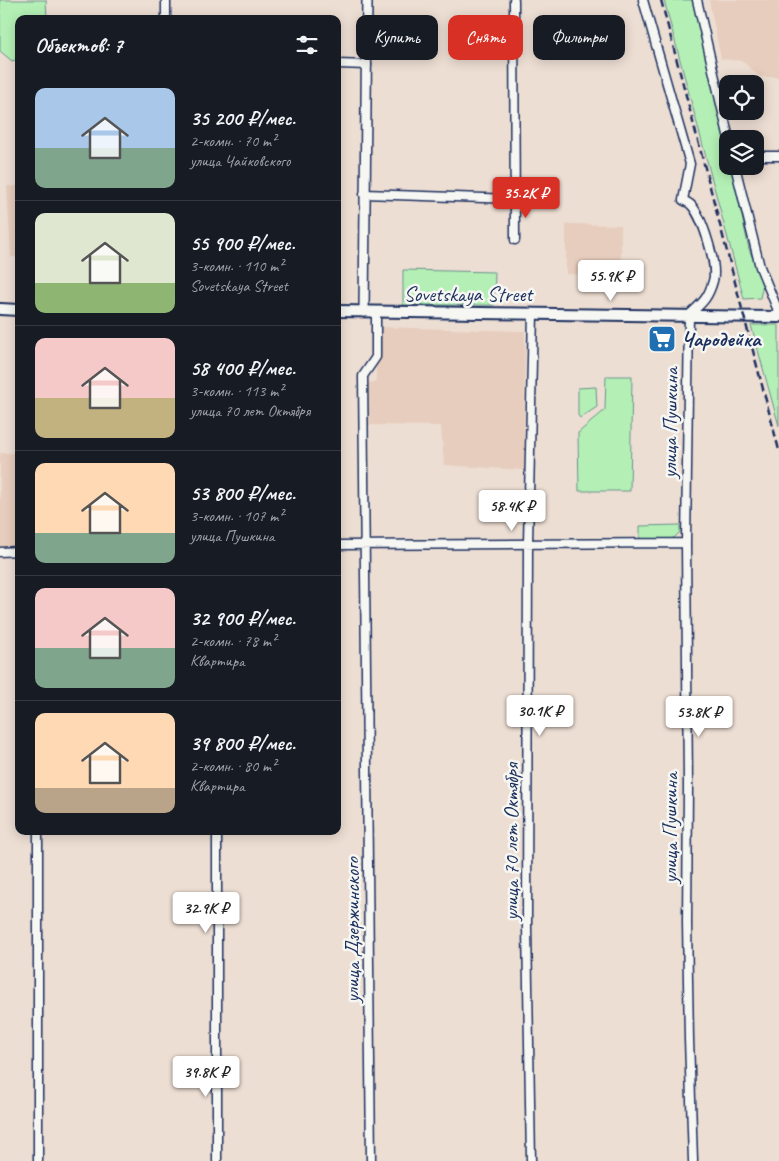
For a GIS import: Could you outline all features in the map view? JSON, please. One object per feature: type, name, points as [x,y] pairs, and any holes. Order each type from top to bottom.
[{"type":"main road","points":[[0,309],[15,310]]},
{"type":"main road","name":"Sovetskaya Street","points":[[341,311],[779,317]]},
{"type":"street","points":[[166,0],[166,15]]},
{"type":"street","points":[[364,312],[367,0]]},
{"type":"street","points":[[514,0],[515,240]]},
{"type":"street","points":[[644,0],[690,164],[683,200],[691,205],[707,235],[712,256],[714,279],[706,299],[689,316]]},
{"type":"street","points":[[697,0],[727,130]]},
{"type":"street","points":[[341,64],[366,65]]},
{"type":"street","points":[[764,156],[779,156]]},
{"type":"street","points":[[737,175],[760,266],[779,313]]},
{"type":"street","points":[[364,194],[514,199]]},
{"type":"street","name":"улица Дзержинского","points":[[371,1161],[363,376],[376,357],[376,312]]},
{"type":"street","name":"улица 70 лет Октября","points":[[531,1161],[527,927],[528,543],[533,313]]},
{"type":"street","name":"улица Пушкина","points":[[689,316],[686,543],[687,923],[693,1161]]},
{"type":"street","points":[[341,545],[686,543]]},
{"type":"street","points":[[0,552],[15,552]]},
{"type":"street","points":[[38,835],[38,1161]]},
{"type":"street","points":[[217,835],[217,1161]]},
{"type":"shaded area","points":[[709,0],[779,0],[779,77],[764,77],[764,75],[758,75],[742,61],[721,59]]},
{"type":"shaded area","points":[[7,186],[15,186],[15,257],[11,257]]},
{"type":"shaded area","points":[[566,224],[621,225],[621,276],[566,274]]},
{"type":"shaded area","points":[[376,327],[525,331],[524,470],[444,465],[441,426],[368,425],[368,383],[376,382]]},
{"type":"shaded area","points":[[0,453],[15,453],[15,548],[0,548]]},
{"type":"green space","points":[[0,0],[46,0],[47,15],[15,15],[15,60],[12,61],[0,51]]},
{"type":"green space","points":[[664,0],[694,0],[722,130],[719,130],[719,175],[733,175],[749,249],[763,284],[760,298],[744,299]]},
{"type":"green space","points":[[403,270],[495,272],[494,305],[403,305]]},
{"type":"green space","points":[[751,325],[779,325],[779,426]]},
{"type":"green space","points":[[606,376],[632,376],[630,491],[579,491],[578,433],[605,410]]},
{"type":"green space","points":[[596,387],[597,407],[580,418],[578,415],[578,388]]},
{"type":"green space","points":[[680,525],[680,532],[674,538],[640,540],[640,526]]},
{"type":"railway","points":[[661,0],[779,450]]},
{"type":"place","name":"Чародейка","points":[[662,339]]}]
